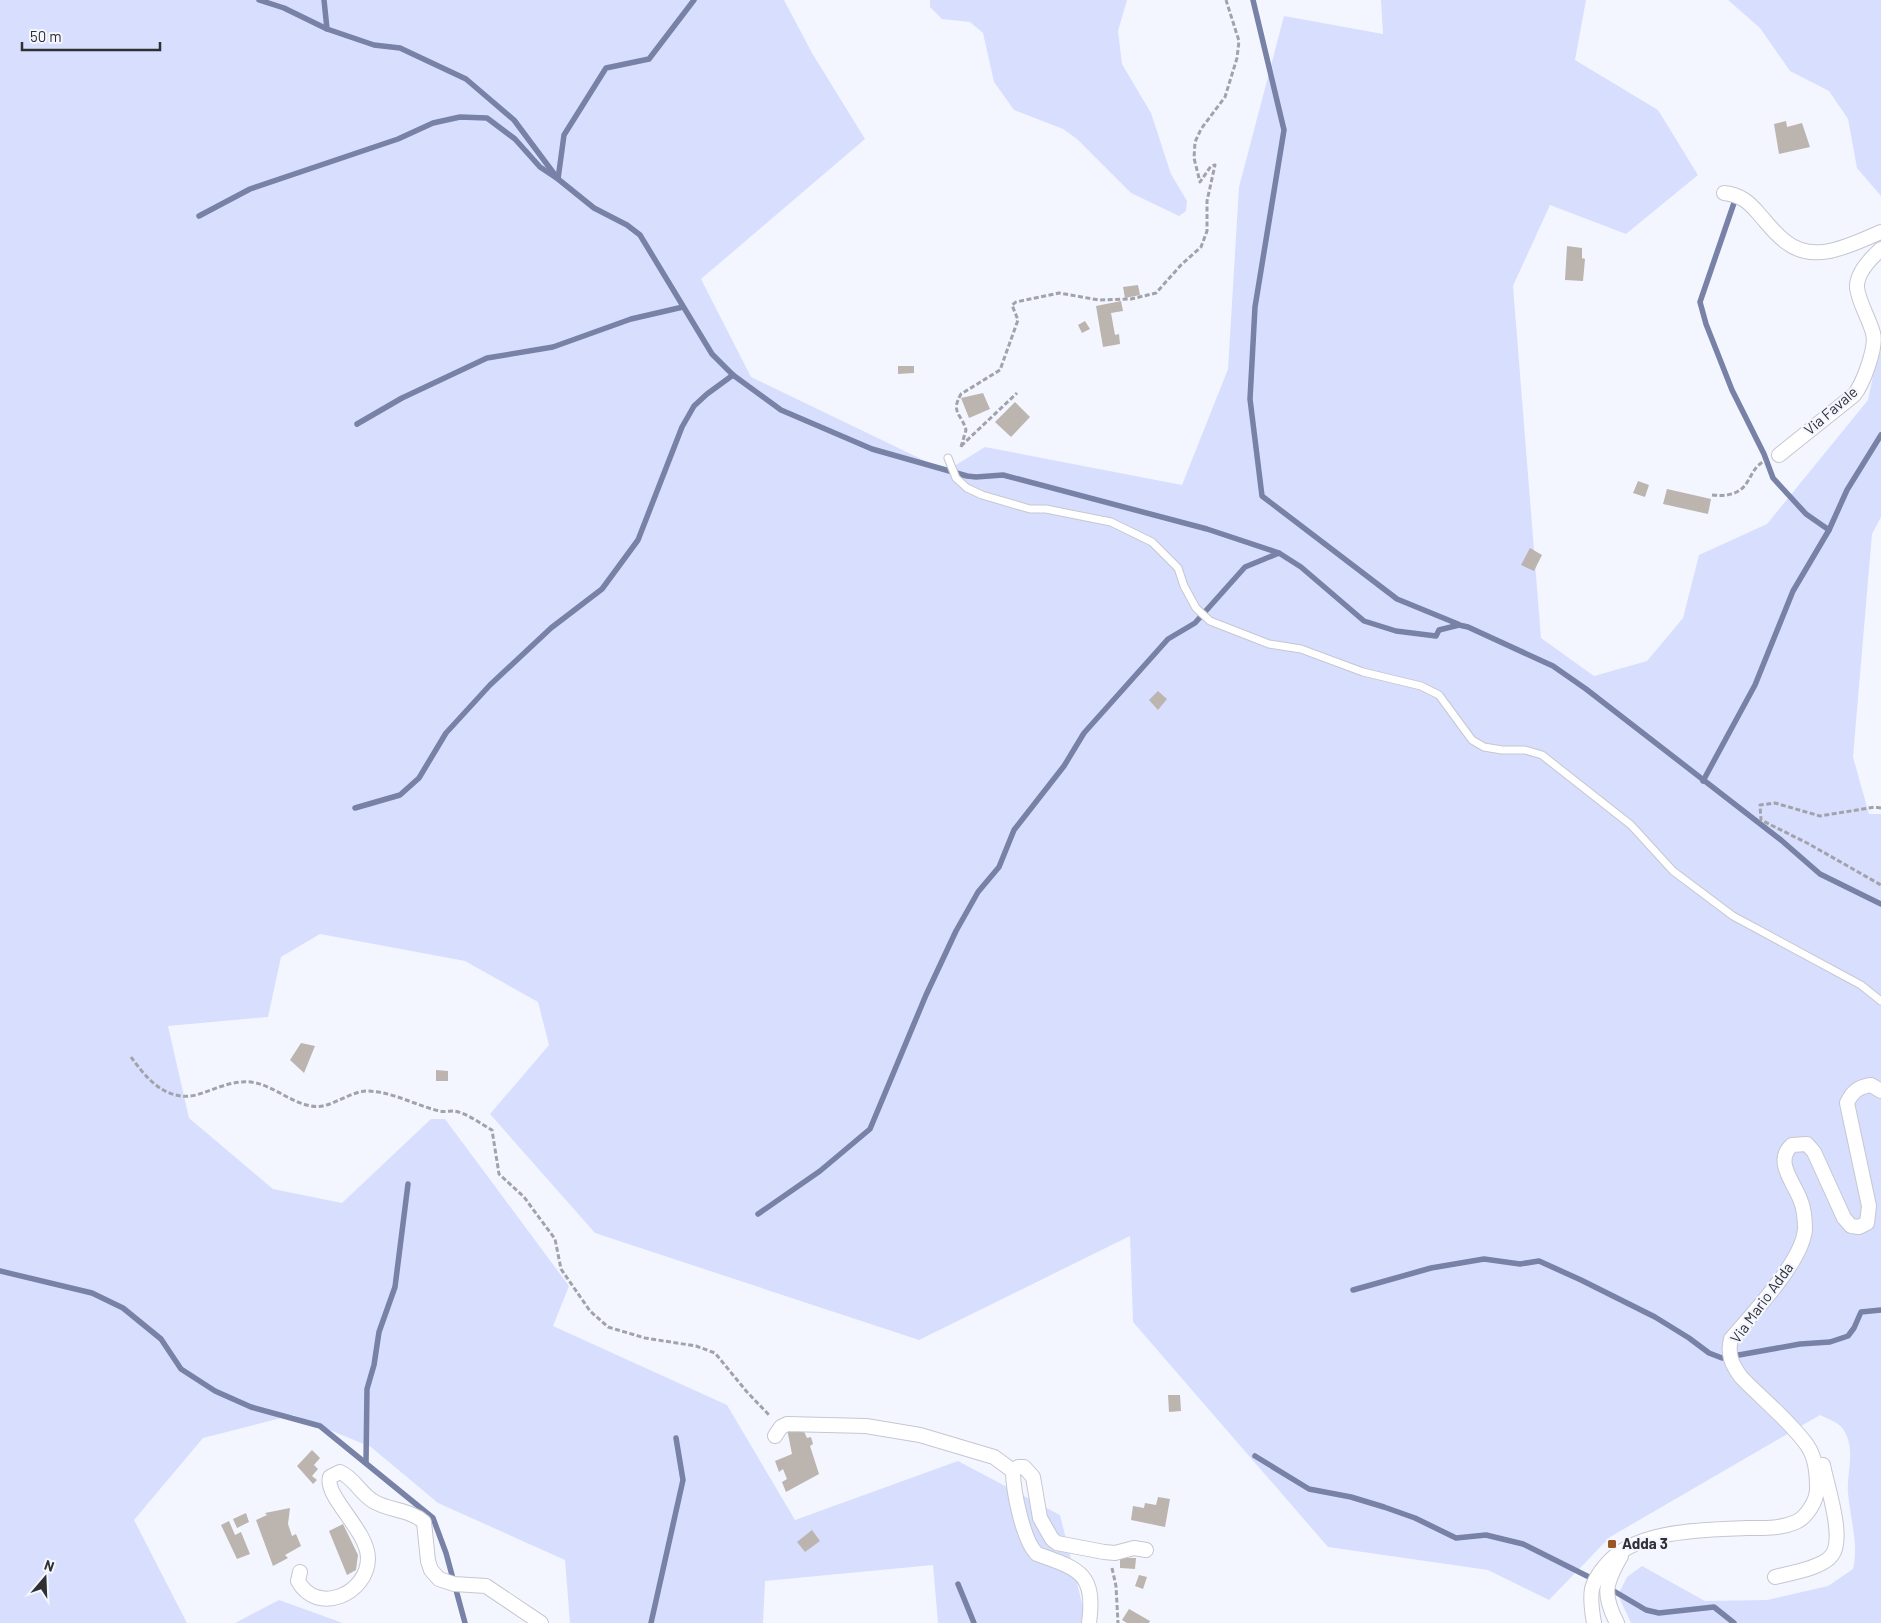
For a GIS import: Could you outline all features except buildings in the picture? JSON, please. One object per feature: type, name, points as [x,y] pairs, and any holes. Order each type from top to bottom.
[{"type":"street","points":[[1724,193],[1736,194],[1748,202],[1787,243],[1808,251],[1823,253],[1844,247],[1881,232]]},
{"type":"street","name":"Via Favale","points":[[1779,455],[1854,395],[1860,388],[1874,344],[1874,335],[1857,287],[1861,274],[1870,259],[1881,249]]},
{"type":"street","name":"Via Mario Adda","points":[[1594,1623],[1591,1601],[1592,1588],[1613,1556],[1624,1549],[1649,1539],[1692,1532],[1776,1528],[1798,1522],[1809,1510],[1817,1496],[1817,1471],[1813,1458],[1802,1439],[1741,1377],[1734,1368],[1729,1348],[1732,1340],[1798,1253],[1802,1241],[1804,1216],[1801,1201],[1784,1166],[1785,1150],[1792,1145],[1807,1144],[1814,1152],[1844,1218],[1851,1226],[1860,1227],[1867,1223],[1869,1206],[1847,1103],[1856,1090],[1863,1086],[1870,1085],[1881,1091]]},
{"type":"street","points":[[778,1431],[793,1423],[849,1424],[920,1435],[994,1457],[1013,1471],[1022,1519],[1032,1549],[1037,1554],[1077,1570],[1084,1575],[1092,1597],[1089,1623]]},
{"type":"street","points":[[1775,1577],[1812,1568],[1832,1557],[1837,1546],[1836,1528],[1822,1463],[1813,1458]]},
{"type":"street","points":[[1013,1471],[1018,1467],[1024,1468],[1033,1477],[1040,1518],[1052,1539],[1057,1543],[1115,1553],[1134,1548],[1146,1550]]},
{"type":"street","points":[[300,1572],[298,1581],[307,1594],[324,1598],[339,1596],[352,1590],[358,1584],[366,1569],[367,1552],[359,1529],[329,1488],[330,1477],[340,1472],[351,1479],[373,1501],[409,1512],[424,1522],[428,1561],[431,1570],[439,1579],[454,1584],[486,1586],[541,1623]]},
{"type":"street","points":[[1617,1623],[1607,1605],[1606,1595],[1609,1581],[1624,1549]]},
{"type":"lane","points":[[948,458],[956,478],[967,488],[982,495],[1030,509],[1046,510],[1111,522],[1152,542],[1178,568],[1184,586],[1196,608],[1210,621],[1269,644],[1301,649],[1362,672],[1421,686],[1439,695],[1472,740],[1484,747],[1502,750],[1524,750],[1542,755],[1631,825],[1674,871],[1733,916],[1862,985],[1881,1001]]},
{"type":"path","points":[[961,446],[966,430],[958,418],[958,400],[961,394],[1000,370],[1018,320],[1012,305],[1016,302],[1059,293],[1099,300],[1131,299],[1156,293],[1181,265],[1202,247],[1207,231],[1207,201],[1215,165],[1211,166],[1200,182],[1194,158],[1195,142],[1201,129],[1228,90],[1239,41],[1226,0]]},
{"type":"path","points":[[948,458],[1017,393]]},
{"type":"path","points":[[1712,495],[1724,496],[1742,489],[1750,482],[1760,464],[1779,455]]},
{"type":"path","points":[[1881,808],[1875,807],[1820,816],[1775,803],[1760,805],[1761,820],[1809,844],[1881,885]]},
{"type":"path","points":[[132,1057],[145,1076],[158,1088],[177,1095],[194,1095],[232,1083],[251,1082],[273,1088],[312,1107],[337,1102],[364,1091],[408,1100],[441,1111],[456,1111],[492,1130],[499,1174],[524,1197],[555,1239],[561,1269],[590,1311],[608,1327],[645,1338],[696,1346],[715,1353],[778,1431]]},
{"type":"path","points":[[1104,1552],[1113,1571],[1116,1586],[1118,1622]]},
{"type":"shaded area","points":[[0,0],[784,0],[812,53],[865,139],[701,279],[751,377],[946,471],[985,447],[1182,485],[1228,369],[1239,187],[1284,16],[1383,34],[1381,0],[1586,0],[1575,60],[1658,110],[1698,175],[1626,234],[1550,205],[1513,286],[1541,638],[1594,676],[1647,661],[1683,618],[1699,555],[1767,524],[1868,400],[1881,336],[1881,517],[1872,534],[1853,757],[1869,814],[1881,814],[1881,1623],[1631,1623],[1618,1595],[1627,1577],[1642,1566],[1705,1601],[1767,1600],[1828,1586],[1853,1569],[1855,1541],[1848,1493],[1849,1445],[1843,1429],[1833,1421],[1820,1415],[1610,1537],[1549,1600],[1488,1570],[1328,1547],[1133,1322],[1130,1236],[919,1340],[595,1233],[490,1114],[549,1045],[538,1002],[465,961],[320,934],[281,957],[268,1017],[168,1026],[189,1118],[273,1189],[342,1203],[431,1119],[445,1119],[569,1286],[553,1326],[727,1405],[795,1520],[958,1461],[1060,1515],[1087,1623],[938,1623],[933,1565],[765,1581],[763,1623],[570,1623],[565,1560],[438,1503],[371,1447],[293,1415],[203,1438],[134,1520],[187,1623],[0,1623]]},
{"type":"shaded area","points":[[930,0],[1127,0],[1118,31],[1122,64],[1151,113],[1171,174],[1187,201],[1186,211],[1179,216],[1131,193],[1077,139],[1063,129],[1014,110],[994,82],[983,33],[970,22],[942,19],[930,7]]},
{"type":"shaded area","points":[[1728,0],[1881,0],[1881,196],[1857,168],[1848,119],[1829,91],[1790,71],[1760,28]]},
{"type":"shaded area","points":[[279,1600],[343,1623],[235,1623]]},
{"type":"waterway","points":[[259,0],[284,8],[327,29],[374,45],[400,48],[466,79],[514,120],[558,179],[594,208],[627,225],[640,235],[712,354],[733,375],[781,410],[872,449],[967,476],[1003,475],[1207,529],[1279,553],[1301,567],[1364,621],[1396,631],[1436,636],[1439,630],[1459,625],[1468,627],[1553,666],[1586,689],[1781,840],[1820,874],[1881,904]]},
{"type":"waterway","points":[[324,0],[327,29]]},
{"type":"waterway","points":[[199,216],[250,189],[398,139],[433,123],[460,117],[487,118],[515,139],[540,167],[558,179],[564,135],[606,68],[649,59],[694,0]]},
{"type":"waterway","points":[[1253,0],[1284,130],[1255,307],[1250,399],[1262,496],[1397,599],[1458,624]]},
{"type":"waterway","points":[[1735,200],[1700,302],[1706,324],[1732,390],[1764,454],[1773,478],[1806,514],[1829,530]]},
{"type":"waterway","points":[[357,424],[402,398],[487,358],[553,347],[631,319],[683,307]]},
{"type":"waterway","points":[[355,808],[400,795],[419,778],[446,733],[490,685],[551,628],[602,589],[638,540],[682,427],[694,406],[733,375]]},
{"type":"waterway","points":[[1703,781],[1755,685],[1793,591],[1829,530],[1847,490],[1881,435]]},
{"type":"waterway","points":[[758,1214],[820,1171],[870,1129],[926,995],[956,931],[978,892],[999,867],[1014,830],[1064,766],[1084,733],[1168,639],[1195,623],[1245,567],[1279,553]]},
{"type":"waterway","points":[[366,1463],[367,1389],[374,1365],[379,1332],[395,1287],[408,1184]]},
{"type":"waterway","points":[[1353,1290],[1431,1268],[1484,1259],[1520,1264],[1539,1261],[1655,1317],[1709,1353],[1722,1358],[1800,1344],[1830,1342],[1848,1336],[1861,1312],[1881,1310]]},
{"type":"waterway","points":[[0,1271],[92,1293],[123,1308],[161,1339],[181,1369],[215,1391],[251,1407],[320,1426],[433,1518],[446,1553],[465,1623]]},
{"type":"waterway","points":[[651,1623],[683,1480],[676,1438]]},
{"type":"waterway","points":[[1255,1456],[1309,1489],[1351,1497],[1384,1507],[1415,1518],[1456,1538],[1486,1535],[1523,1544],[1595,1580]]},
{"type":"waterway","points":[[958,1584],[974,1623]]},
{"type":"waterway","points":[[1607,1587],[1646,1610],[1659,1613],[1714,1607],[1734,1623]]},
{"type":"place","name":"Adda 3","points":[[1612,1544]]}]
